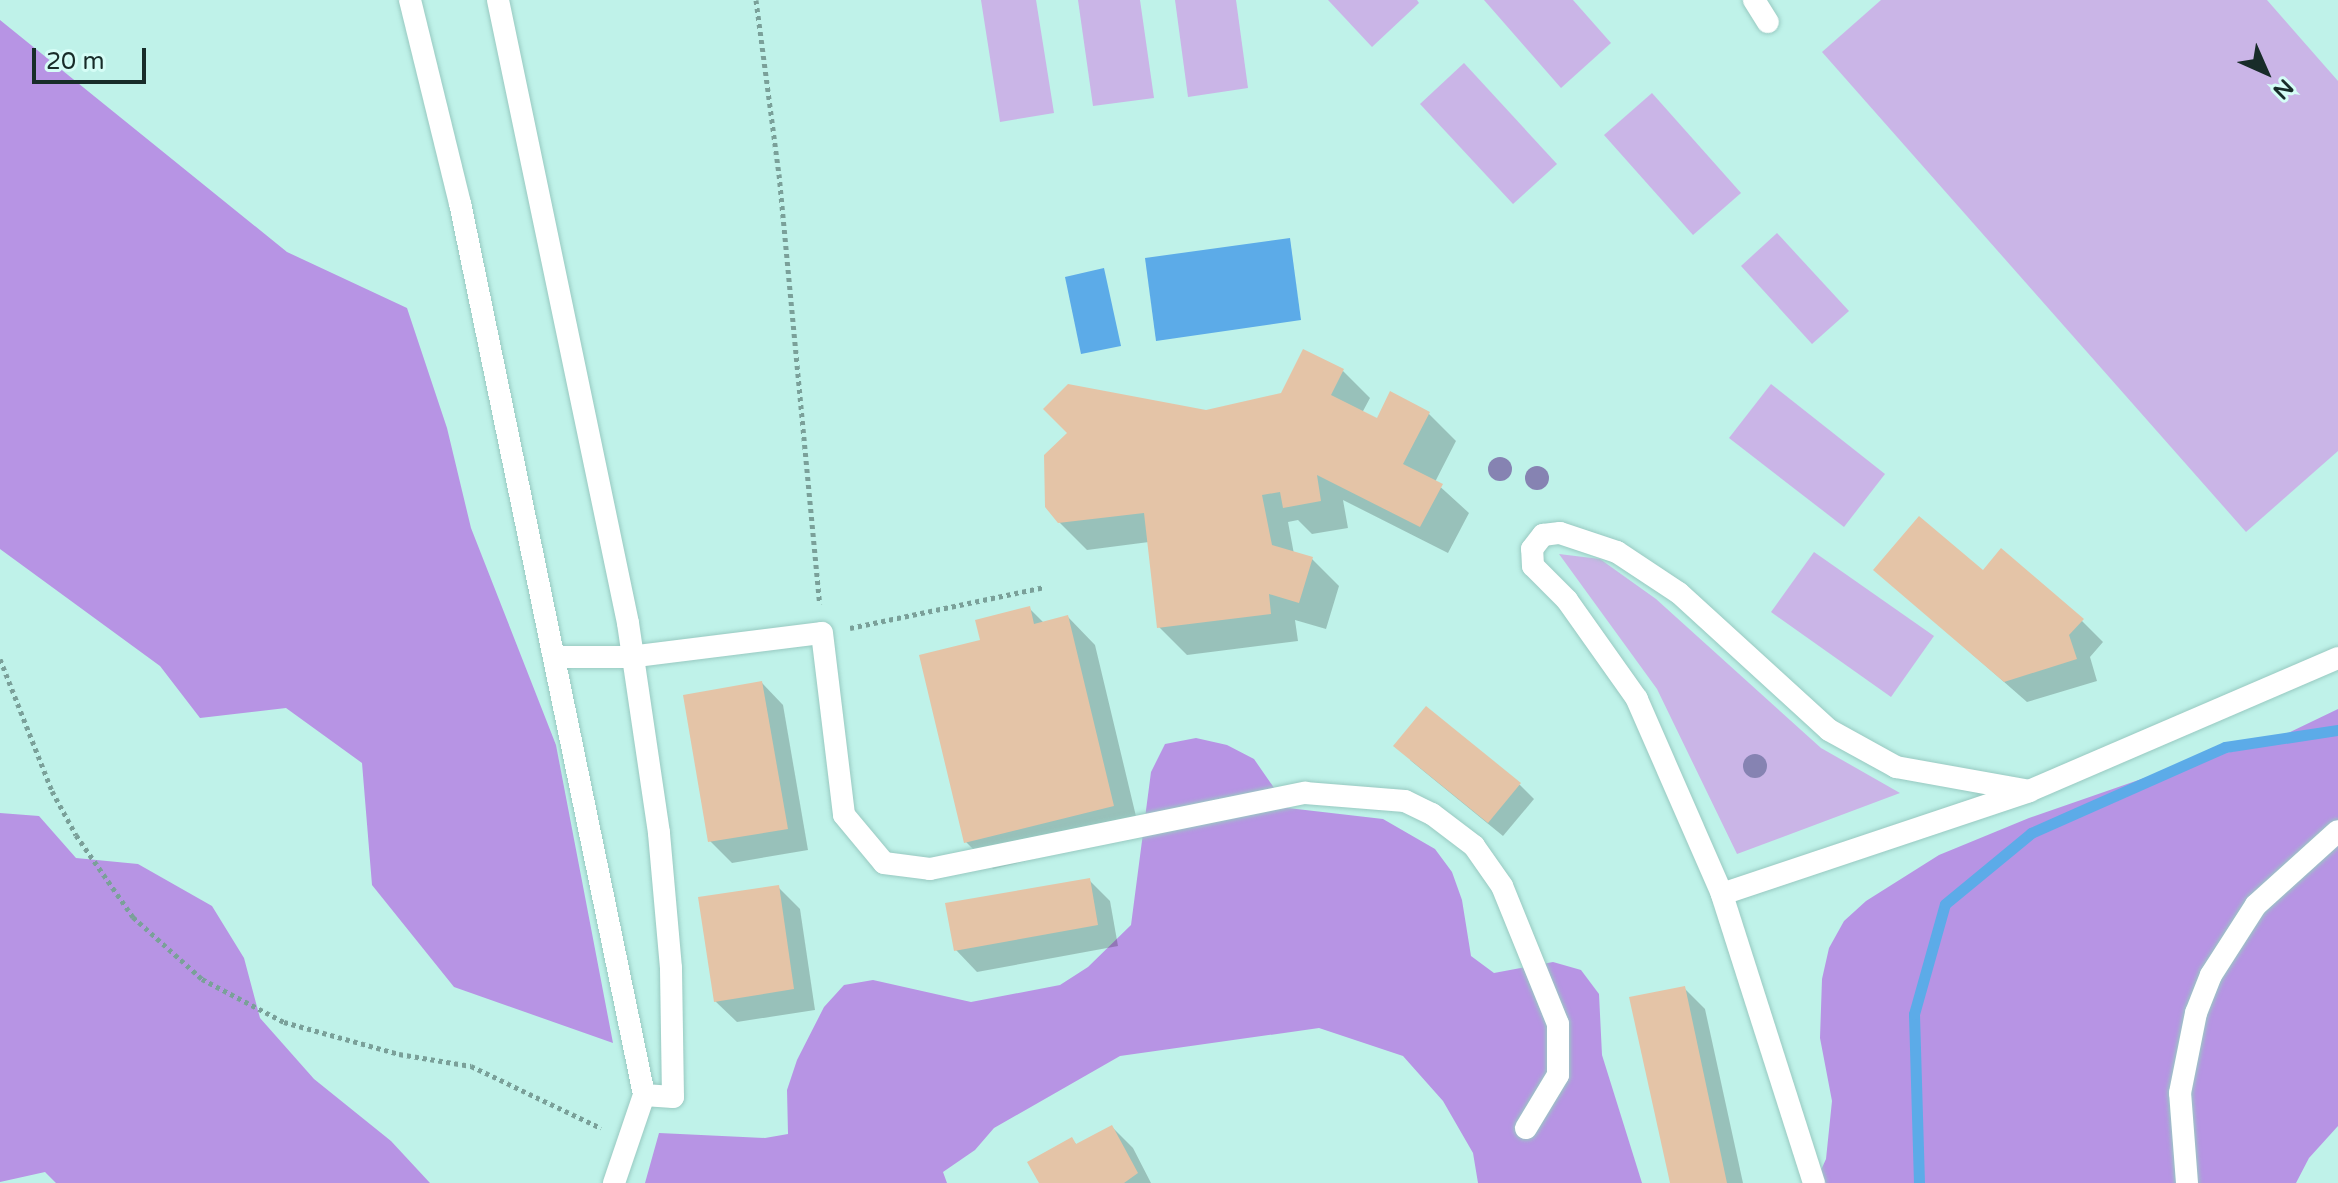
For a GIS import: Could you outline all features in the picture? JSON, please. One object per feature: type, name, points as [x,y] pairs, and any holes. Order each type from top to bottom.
[{"type":"lane","points":[[410,0],[460,203],[644,1095],[614,1183]]},
{"type":"lane","points":[[498,0],[628,623],[629,657],[659,833],[671,968],[673,1097],[644,1095]]},
{"type":"lane","points":[[1754,0],[1768,22]]},
{"type":"lane","points":[[1814,1183],[1722,894],[1637,699],[1567,600],[1533,566],[1532,549],[1543,535],[1560,533],[1617,552],[1679,593],[1829,730],[1896,767],[2029,791]]},
{"type":"lane","points":[[554,657],[629,657],[822,633],[844,815],[884,863],[930,869],[1305,793],[1405,801],[1456,830],[1502,886],[1558,1024],[1558,1075],[1526,1128]]},
{"type":"lane","points":[[1722,894],[2029,791],[2338,658]]},
{"type":"lane","points":[[2187,1183],[2180,1093],[2192,1026],[2211,975],[2256,905],[2338,831]]},
{"type":"path","points":[[756,0],[779,174],[822,633],[1045,587]]},
{"type":"path","points":[[0,659],[52,791],[82,846],[133,917],[202,979],[284,1022],[399,1054],[471,1066],[579,1122],[632,1132]]},
{"type":"shaded area","points":[[981,0],[1036,0],[1054,113],[1000,122]]},
{"type":"shaded area","points":[[1078,0],[1140,0],[1154,98],[1093,106]]},
{"type":"shaded area","points":[[1175,0],[1236,0],[1248,88],[1188,97]]},
{"type":"shaded area","points":[[1328,0],[1417,0],[1419,3],[1372,47]]},
{"type":"shaded area","points":[[1484,0],[1573,0],[1611,43],[1561,88]]},
{"type":"shaded area","points":[[1881,0],[2267,0],[2338,81],[2338,451],[2246,532],[1822,52]]},
{"type":"shaded area","points":[[0,20],[287,252],[407,308],[447,428],[471,528],[556,745],[613,1043],[454,987],[372,885],[362,763],[286,708],[200,718],[160,666],[0,549]]},
{"type":"shaded area","points":[[1464,63],[1557,164],[1513,204],[1420,104]]},
{"type":"shaded area","points":[[1652,93],[1741,193],[1693,235],[1604,135]]},
{"type":"shaded area","points":[[1777,233],[1849,311],[1812,344],[1741,266]]},
{"type":"shaded area","points":[[1771,384],[1885,474],[1844,527],[1729,438]]},
{"type":"shaded area","points":[[1814,552],[1934,636],[1891,697],[1771,612]]},
{"type":"shaded area","points":[[1559,554],[1600,559],[1656,599],[1821,748],[1900,793],[1737,854],[1657,689]]},
{"type":"shaded area","points":[[2338,709],[2338,1126],[2309,1158],[2296,1183],[1815,1183],[1826,1159],[1832,1101],[1820,1038],[1822,979],[1829,948],[1844,921],[1866,901],[1939,855],[2029,818],[2202,758],[2263,745]]},
{"type":"shaded area","points":[[1196,738],[1227,745],[1254,759],[1288,808],[1383,819],[1435,849],[1452,872],[1462,900],[1471,956],[1494,973],[1553,962],[1581,970],[1599,994],[1602,1055],[1642,1183],[1478,1183],[1473,1153],[1443,1101],[1403,1056],[1319,1028],[1120,1056],[994,1128],[975,1150],[943,1172],[947,1183],[645,1183],[659,1133],[765,1138],[788,1134],[787,1090],[797,1060],[824,1007],[844,985],[873,980],[971,1002],[1060,985],[1088,967],[1131,925],[1151,772],[1165,744]]},
{"type":"shaded area","points":[[0,813],[39,816],[76,858],[138,864],[212,906],[244,958],[260,1018],[314,1079],[391,1141],[430,1183],[56,1183],[45,1172],[0,1182]]},
{"type":"water","points":[[1290,238],[1301,320],[1156,341],[1145,258]]},
{"type":"water","points":[[1104,268],[1121,346],[1081,354],[1065,277]]},
{"type":"building","points":[[1303,349],[1344,369],[1331,395],[1377,418],[1390,391],[1430,412],[1403,464],[1443,484],[1420,527],[1317,475],[1321,501],[1283,508],[1280,492],[1262,495],[1272,545],[1313,557],[1299,603],[1269,594],[1271,614],[1157,628],[1144,513],[1058,523],[1045,507],[1044,455],[1067,433],[1043,409],[1068,384],[1206,410],[1281,393]]},
{"type":"building","points":[[1919,516],[1983,570],[2001,548],[2084,619],[2069,635],[2077,659],[2004,682],[1873,570]]},
{"type":"building","points":[[1030,606],[1034,624],[1068,615],[1114,806],[964,843],[919,655],[980,640],[975,620]]},
{"type":"building","points":[[762,681],[788,829],[708,842],[683,695]]},
{"type":"building","points":[[1426,706],[1521,783],[1488,823],[1393,746]]},
{"type":"building","points":[[1090,878],[1098,925],[954,951],[945,903]]},
{"type":"building","points":[[779,885],[794,989],[714,1002],[698,897]]},
{"type":"building","points":[[1685,986],[1727,1183],[1670,1183],[1629,997]]},
{"type":"building","points":[[1112,1125],[1138,1173],[1124,1183],[1039,1183],[1027,1162],[1072,1137],[1076,1144]]},
{"type":"waterway","points":[[1919,1183],[1914,1014],[1945,904],[2031,833],[2225,747],[2338,730]]}]
